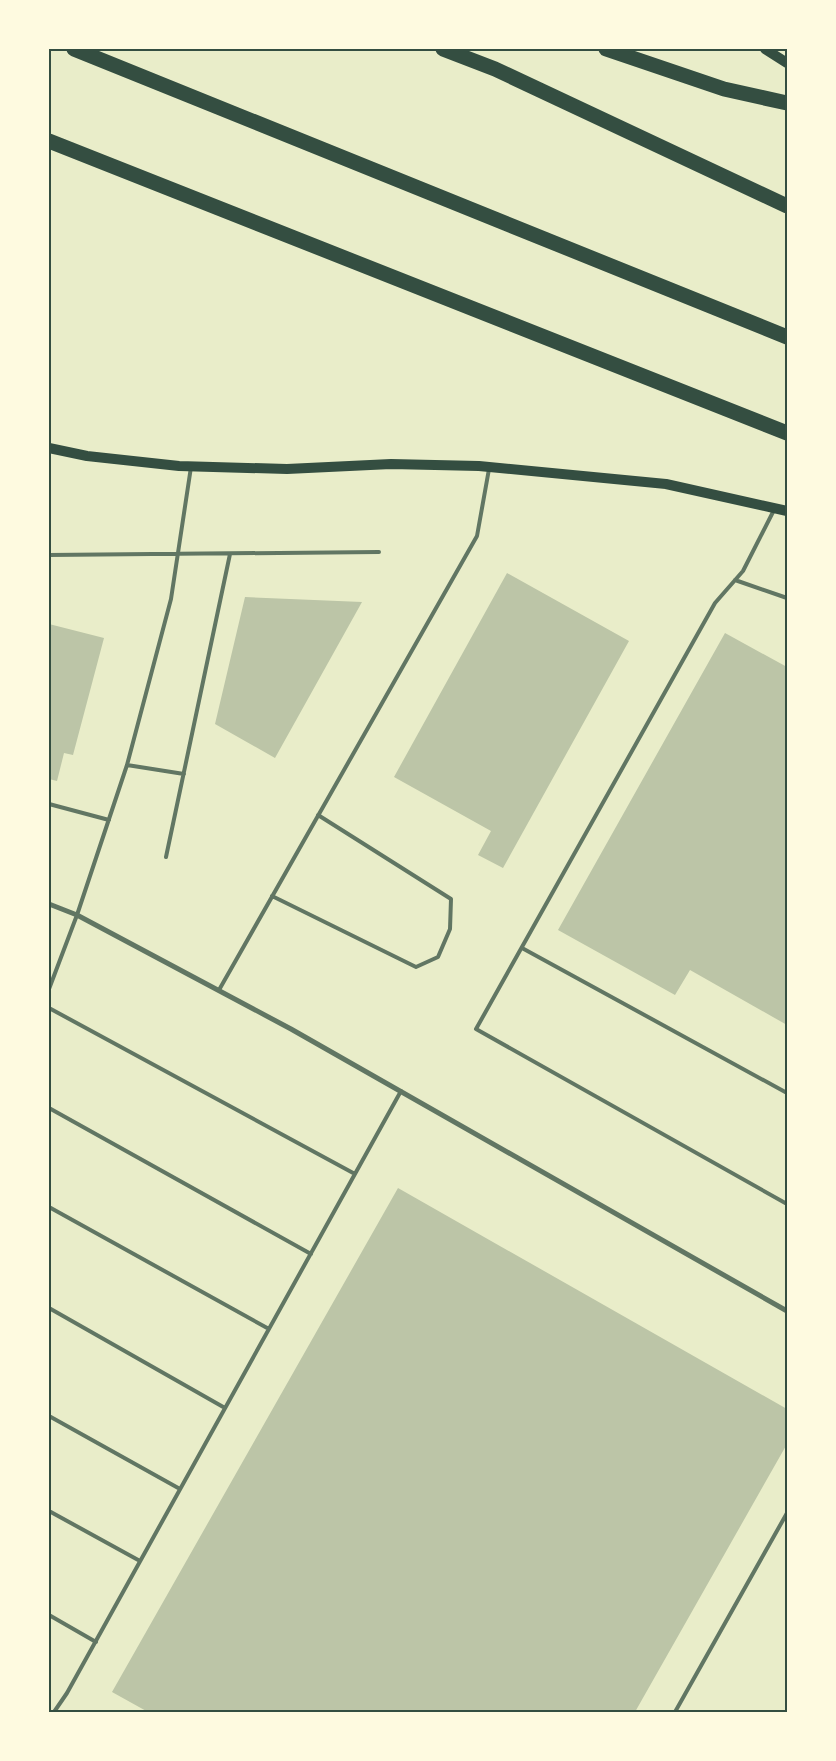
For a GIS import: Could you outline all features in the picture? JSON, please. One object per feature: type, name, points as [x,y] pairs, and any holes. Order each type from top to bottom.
[{"type":"highway","points":[[74,49],[787,337]]},
{"type":"highway","points":[[443,49],[495,69],[787,206]]},
{"type":"highway","points":[[606,49],[724,88],[787,102]]},
{"type":"highway","points":[[49,141],[787,433]]},
{"type":"main road","points":[[766,49],[787,63]]},
{"type":"main road","points":[[49,448],[87,456],[191,466],[287,469],[391,464],[490,467],[666,484],[787,511]]},
{"type":"street","points":[[49,904],[77,916],[218,990],[401,1091],[787,1311]]},
{"type":"lane","points":[[49,989],[77,916],[127,765],[171,599],[191,466]]},
{"type":"lane","points":[[218,990],[477,536],[490,467]]},
{"type":"lane","points":[[775,508],[743,571],[716,604],[476,1029],[787,1204]]},
{"type":"lane","points":[[49,555],[379,552]]},
{"type":"lane","points":[[166,857],[230,554]]},
{"type":"lane","points":[[735,580],[787,598]]},
{"type":"lane","points":[[127,765],[184,774]]},
{"type":"lane","points":[[49,804],[109,820]]},
{"type":"lane","points":[[272,896],[416,967],[438,957],[450,929],[451,899],[318,816]]},
{"type":"lane","points":[[522,948],[787,1093]]},
{"type":"lane","points":[[49,1008],[355,1174]]},
{"type":"lane","points":[[54,1712],[96,1642],[401,1091]]},
{"type":"lane","points":[[49,1108],[311,1254]]},
{"type":"lane","points":[[49,1207],[269,1329]]},
{"type":"lane","points":[[49,1308],[225,1408]]},
{"type":"lane","points":[[49,1416],[180,1489]]},
{"type":"lane","points":[[49,1510],[140,1561]]},
{"type":"lane","points":[[675,1712],[787,1513]]},
{"type":"lane","points":[[49,1615],[96,1642]]},
{"type":"building","points":[[507,573],[629,641],[503,868],[478,855],[491,831],[394,777]]},
{"type":"building","points":[[245,597],[362,602],[275,758],[215,724]]},
{"type":"building","points":[[49,624],[104,638],[73,755],[64,753],[57,781],[49,779]]},
{"type":"building","points":[[725,633],[787,667],[787,1025],[690,970],[675,995],[558,930]]},
{"type":"building","points":[[398,1188],[787,1409],[787,1444],[635,1712],[148,1712],[112,1692]]}]
